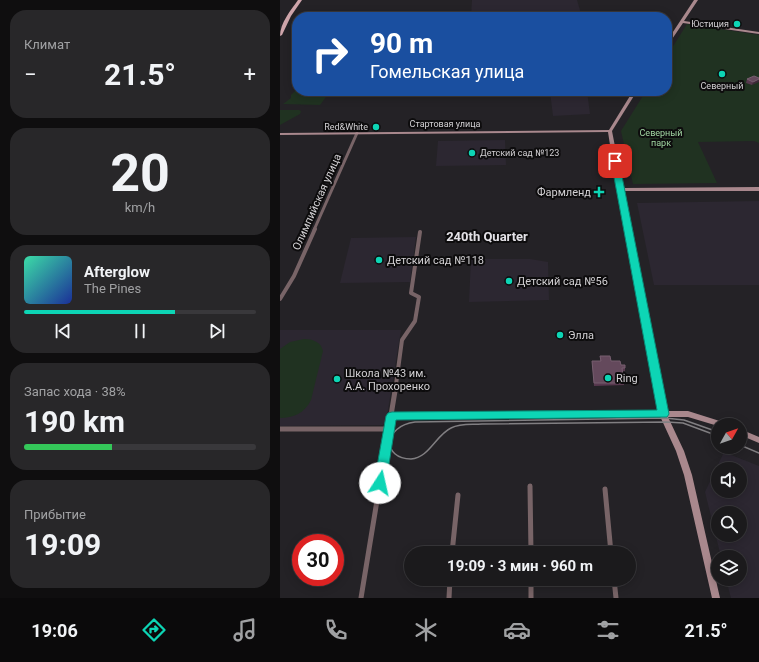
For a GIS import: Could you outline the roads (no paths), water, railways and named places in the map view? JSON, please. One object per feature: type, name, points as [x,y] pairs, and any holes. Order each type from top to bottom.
[{"type":"main road","points":[[280,35],[289,16],[300,0]]},
{"type":"main road","points":[[672,37],[696,0]]},
{"type":"main road","points":[[682,22],[759,33]]},
{"type":"main road","points":[[632,96],[610,131],[663,414],[680,451],[688,475],[716,598]]},
{"type":"main road","name":"Стартовая улица","points":[[280,134],[610,131]]},
{"type":"main road","points":[[620,190],[759,189]]},
{"type":"main road","points":[[663,414],[688,414],[711,421]]},
{"type":"main road","points":[[747,435],[759,440]]},
{"type":"street","name":"Олимпийская улица","points":[[280,299],[294,276],[357,133]]},
{"type":"street","points":[[360,598],[392,416],[402,340],[408,330],[415,323],[418,308],[419,297],[411,293],[420,232]]},
{"type":"street","points":[[392,416],[663,414]]},
{"type":"street","points":[[280,429],[389,429]]},
{"type":"street","points":[[530,486],[531,546]]},
{"type":"street","points":[[604,489],[610,546]]},
{"type":"street","points":[[453,546],[458,495]]},
{"type":"street","points":[[448,598],[449,586]]},
{"type":"street","points":[[531,586],[531,598]]},
{"type":"street","points":[[615,586],[616,598]]},
{"type":"tram line","points":[[711,430],[684,420],[665,418],[415,422],[397,429],[392,435],[390,442],[391,448],[395,454],[402,458],[411,459],[423,455],[446,431],[459,425],[466,424],[667,422],[683,423],[711,433]]},
{"type":"tram line","points":[[747,448],[759,453]]},
{"type":"place","name":"Юстиция","points":[[737,24]]},
{"type":"place","name":"Северный","points":[[722,74]]},
{"type":"place","name":"Red&White","points":[[376,127]]},
{"type":"place","name":"Детский сад №123","points":[[472,153]]},
{"type":"place","name":"Фармленд","points":[[599,192]]},
{"type":"place","name":"Детский сад №118","points":[[379,260]]},
{"type":"place","name":"Детский сад №56","points":[[509,281]]},
{"type":"place","name":"Элла","points":[[560,335]]},
{"type":"place","name":"Ring","points":[[608,378]]},
{"type":"place","name":"Школа №43 им. А.А. Прохоренко","points":[[337,379]]},
{"type":"district","name":"240th Quarter","points":[[487,236]]},
{"type":"park label","name":"Северный парк","points":[[661,138]]}]
